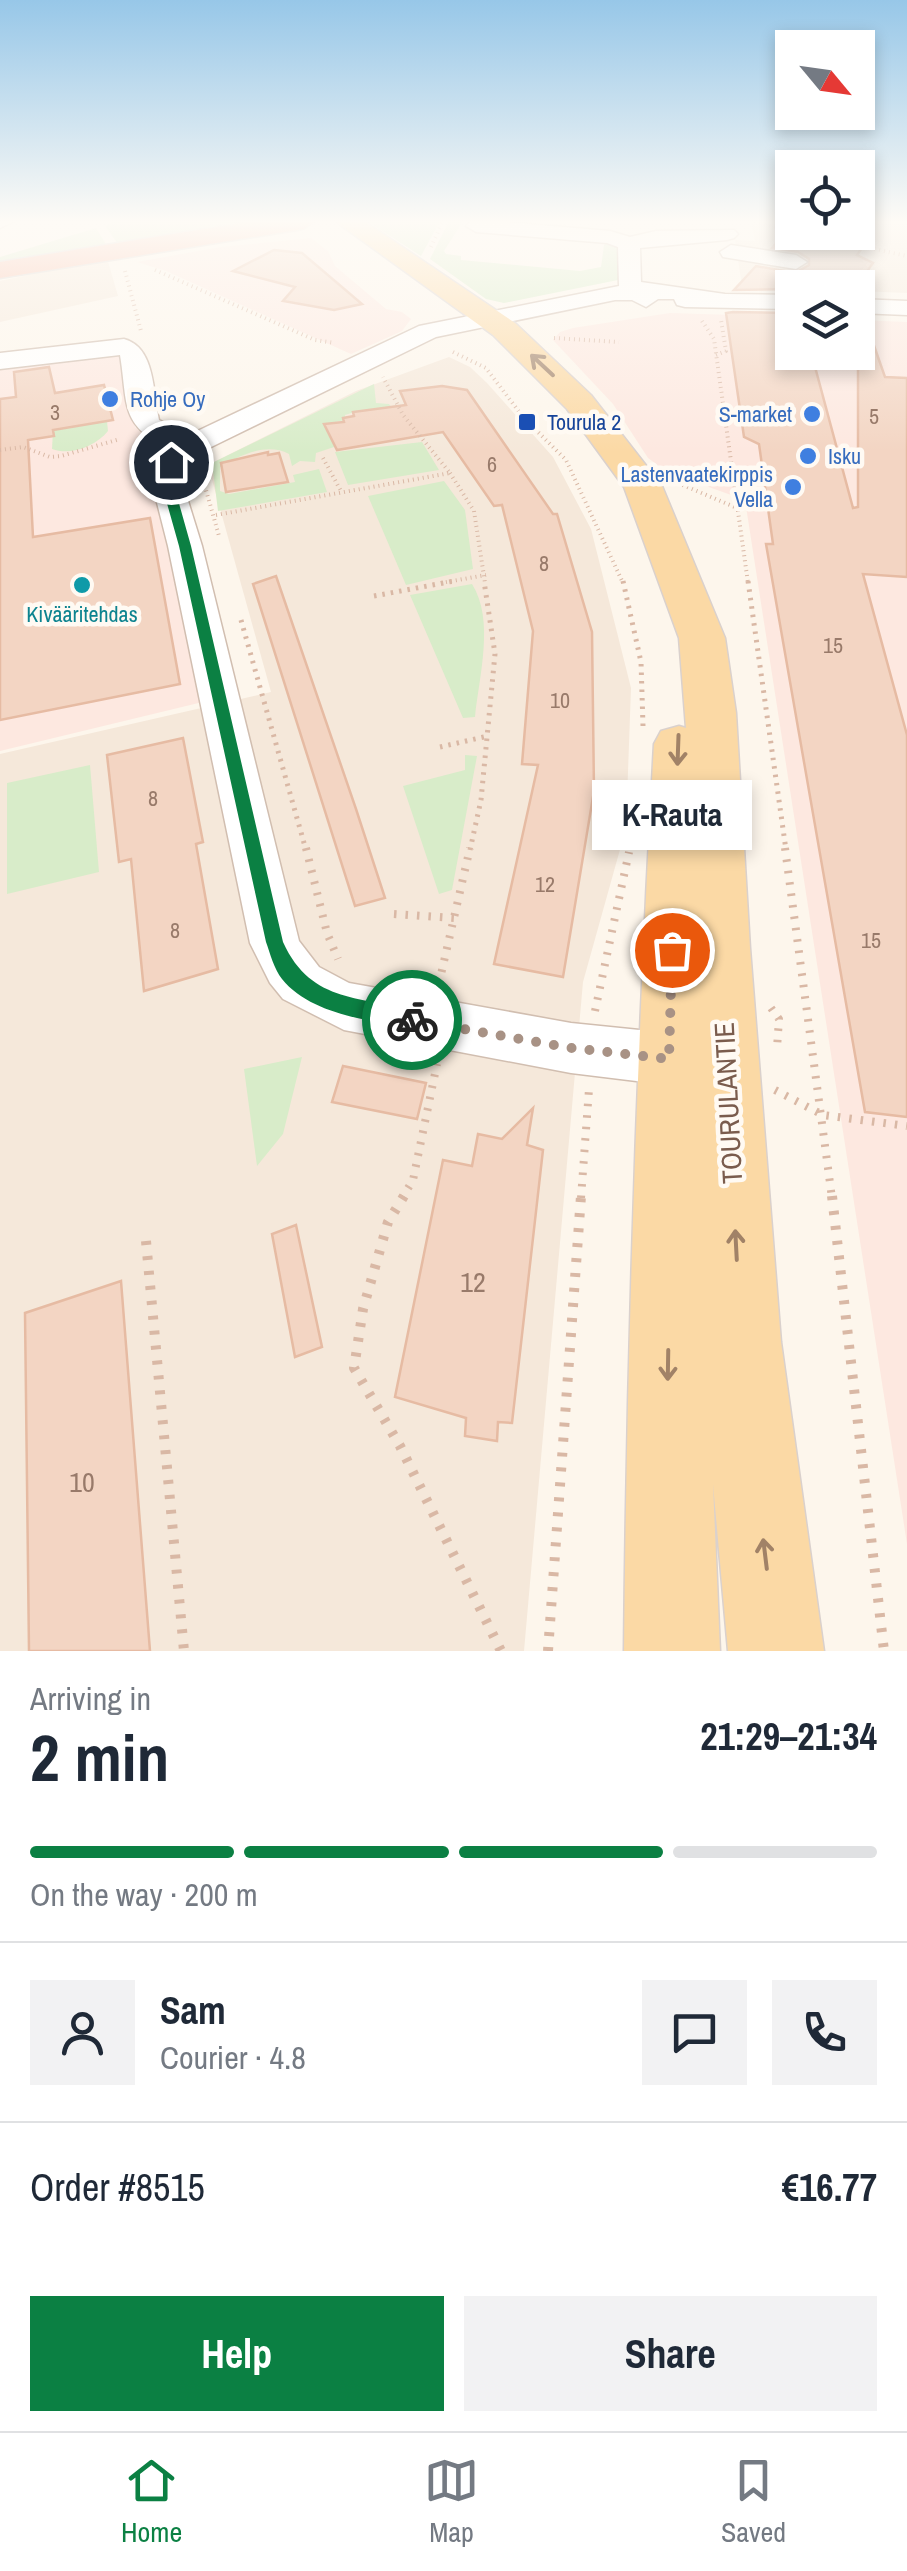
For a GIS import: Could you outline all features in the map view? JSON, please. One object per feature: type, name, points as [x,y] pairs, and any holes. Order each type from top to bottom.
[{"type":"main road","name":"TOURULANTIE","points":[[434,298],[570,392],[643,486],[702,638],[712,713],[741,1342],[776,1651]]},
{"type":"main road","name":"TOURULANTIE","points":[[443,298],[482,329],[612,489],[637,534],[666,622],[680,696],[669,1059],[667,1398],[672,1651]]},
{"type":"street","points":[[631,298],[482,329],[380,367],[196,457],[171,462],[165,475],[185,546],[274,942],[288,973],[314,992],[344,1006],[435,1038],[593,1049],[669,1059]]},
{"type":"street","points":[[661,298],[718,304],[775,302]]},
{"type":"street","points":[[699,298],[718,304]]},
{"type":"street","points":[[875,307],[907,308]]},
{"type":"street","points":[[0,360],[124,347],[132,351],[145,421],[152,430],[196,457]]},
{"type":"path","points":[[133,298],[144,342]]},
{"type":"path","points":[[218,298],[315,340],[335,343]]},
{"type":"path","points":[[680,300],[714,339],[823,1115],[884,1651]]},
{"type":"path","points":[[716,355],[726,351],[718,304]]},
{"type":"path","points":[[482,329],[485,364],[531,427],[566,459],[608,537],[640,644],[643,743]]},
{"type":"path","points":[[541,339],[619,342]]},
{"type":"path","points":[[380,367],[392,402],[412,422],[474,511],[495,654],[481,800],[454,918],[412,1180],[388,1222],[363,1309],[354,1368],[400,1446],[502,1651]]},
{"type":"path","points":[[0,450],[23,447],[61,456],[120,439]]},
{"type":"path","points":[[196,457],[216,514],[220,541]]},
{"type":"path","points":[[323,458],[342,493]]},
{"type":"path","points":[[216,514],[450,474]]},
{"type":"path","points":[[664,476],[738,508]]},
{"type":"path","points":[[374,596],[486,575]]},
{"type":"path","points":[[236,605],[286,770],[327,932],[345,969]]},
{"type":"path","points":[[440,746],[488,736]]},
{"type":"path","points":[[548,1651],[595,1006],[629,850]]},
{"type":"path","points":[[394,914],[454,918]]},
{"type":"path","points":[[764,996],[779,1019],[777,1054]]},
{"type":"path","points":[[580,1005],[595,1006]]},
{"type":"path","points":[[776,1072],[774,1089],[823,1115],[907,1126]]},
{"type":"path","points":[[146,1241],[184,1651]]},
{"type":"shaded area","points":[[0,298],[109,298],[0,322]]},
{"type":"shaded area","points":[[226,298],[373,298],[386,309],[402,312],[411,319],[402,331],[351,354]]},
{"type":"shaded area","points":[[670,313],[775,316],[775,370],[875,370],[875,321],[907,322],[907,1544],[745,500],[667,472],[648,458],[613,404],[553,340],[560,332]]},
{"type":"shaded area","points":[[121,338],[132,381],[135,427],[162,451],[211,700],[0,751],[0,354]]},
{"type":"shaded area","points":[[449,357],[470,367],[487,383],[553,457],[591,529],[631,688],[626,828],[583,982],[524,1651],[0,1651],[0,754],[271,692],[211,476],[212,463],[356,391]]},
{"type":"green space","points":[[485,298],[529,298],[504,303]]},
{"type":"green space","points":[[374,384],[376,403],[392,408],[361,410],[345,415],[345,420],[326,424],[337,446],[316,453],[315,462],[300,461],[292,466],[289,454],[272,449],[245,454],[220,467],[220,491],[229,494],[295,482],[293,475],[319,469],[327,492],[218,511],[212,463]]},
{"type":"green space","points":[[107,421],[108,431],[90,445],[67,451],[52,449],[53,430]]},
{"type":"green space","points":[[422,442],[439,470],[348,485],[335,452]]},
{"type":"green space","points":[[444,481],[465,510],[473,569],[406,585],[368,496]]},
{"type":"green space","points":[[472,584],[483,614],[484,649],[475,717],[463,718],[410,595]]},
{"type":"green space","points":[[465,755],[477,756],[452,890],[439,894],[403,786],[465,770]]},
{"type":"green space","points":[[90,765],[99,872],[7,894],[7,783]]},
{"type":"green space","points":[[302,1057],[283,1134],[257,1166],[244,1069]]},
{"type":"building","points":[[355,298],[362,304],[334,310],[283,301]]},
{"type":"building","points":[[726,313],[775,313],[775,370],[816,370],[853,508],[858,507],[858,370],[875,370],[875,348],[885,377],[907,378],[907,577],[863,574],[907,735],[907,1117],[865,1112],[766,544],[773,544],[759,444],[744,437]]},
{"type":"building","name":"Kivääritehdas","points":[[49,367],[55,393],[104,385],[113,420],[53,430],[54,436],[28,440],[33,537],[150,518],[180,684],[0,720],[0,399],[16,397],[14,372]]},
{"type":"building","points":[[442,386],[467,390],[553,514],[557,514],[592,632],[594,791],[563,977],[494,964],[538,765],[522,764],[533,631],[502,505],[494,506],[443,432],[337,450],[324,424],[344,422],[343,418],[354,416],[353,412],[406,405],[400,391]]},
{"type":"building","points":[[279,453],[288,482],[226,492],[221,463]]},
{"type":"building","points":[[276,576],[385,898],[355,906],[253,584]]},
{"type":"building","points":[[183,738],[203,842],[196,844],[218,969],[144,991],[131,859],[119,862],[107,755]]},
{"type":"building","points":[[343,1066],[426,1083],[417,1119],[332,1102]]},
{"type":"building","points":[[533,1108],[527,1145],[543,1150],[512,1423],[498,1422],[497,1441],[465,1436],[466,1418],[395,1397],[443,1160],[472,1166],[478,1134],[502,1139]]},
{"type":"building","points":[[296,1225],[322,1347],[295,1357],[272,1234]]},
{"type":"building","points":[[121,1281],[150,1651],[29,1651],[25,1313]]},
{"type":"way so far","points":[[412,1020],[571,1048],[669,1059],[672,950]]},
{"type":"place","name":"Rohje Oy","points":[[110,399]]},
{"type":"place","name":"S-market","points":[[812,414]]},
{"type":"place","name":"Tourula 2","points":[[527,422]]},
{"type":"place","name":"Isku","points":[[808,456]]},
{"type":"place","name":"Lastenvaatekirppis Vella","points":[[793,487]]},
{"type":"place","name":"Kivääritehdas","points":[[82,585]]},
{"type":"place","name":"K-Rauta","points":[[672,950]]},
{"type":"route","points":[[171,462],[165,475],[170,499],[185,546],[274,942],[288,973],[314,992],[344,1006],[412,1020]]}]
